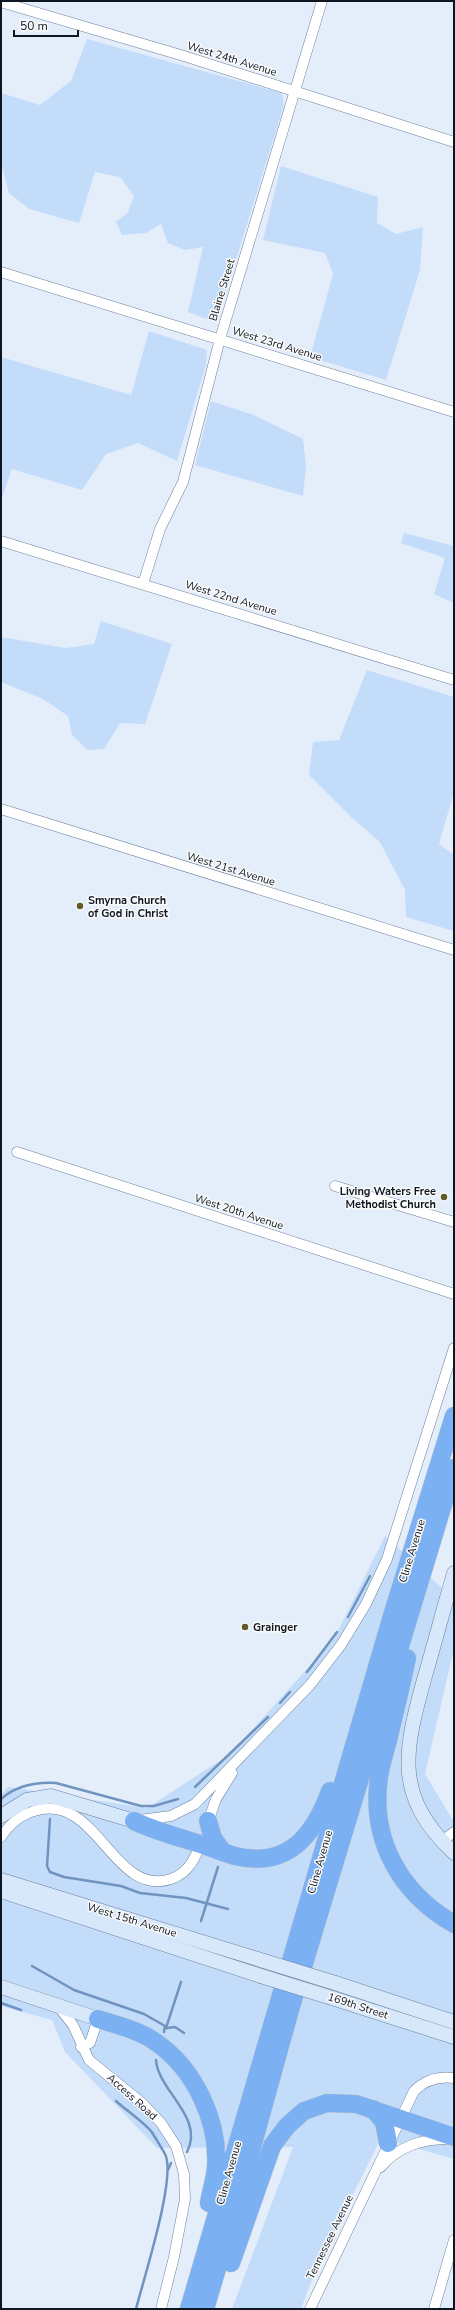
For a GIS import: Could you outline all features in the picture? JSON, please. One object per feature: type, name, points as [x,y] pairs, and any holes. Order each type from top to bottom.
[{"type":"highway","name":"Cline Avenue","points":[[188,2309],[394,1609],[454,1416]]},
{"type":"highway","name":"Cline Avenue","points":[[205,2309],[236,2205],[290,2010],[454,1468]]},
{"type":"highway","points":[[422,1573],[408,1656],[379,1777],[378,1812],[382,1840],[401,1879],[435,1913],[454,1924]]},
{"type":"highway","points":[[134,1821],[223,1852],[244,1857],[265,1857],[288,1851],[300,1843],[311,1831],[323,1808],[394,1609]]},
{"type":"highway","points":[[208,1821],[213,1838],[223,1852]]},
{"type":"highway","points":[[98,2019],[132,2030],[157,2043],[188,2075],[202,2098],[213,2129],[216,2167],[192,2270],[188,2309]]},
{"type":"highway","points":[[215,2309],[272,2146],[287,2126],[304,2111],[327,2103],[343,2102],[373,2108],[454,2138]]},
{"type":"highway","points":[[373,2108],[384,2122],[388,2143]]},
{"type":"main road","points":[[454,1573],[413,1719],[407,1756],[408,1776],[417,1804],[430,1828],[454,1853]]},
{"type":"main road","name":"Cline Avenue","points":[[1,1816],[27,1800],[50,1796],[134,1821]]},
{"type":"main road","points":[[1,1872],[6,1890]]},
{"type":"main road","name":"West 15th Avenue","points":[[6,1890],[264,1961]]},
{"type":"main road","name":"West 15th Avenue","points":[[6,1890],[261,1976]]},
{"type":"main road","name":"169th Street","points":[[264,1961],[454,2022]]},
{"type":"main road","name":"169th Street","points":[[261,1976],[454,2037]]},
{"type":"main road","points":[[1,1987],[98,2019]]},
{"type":"street","name":"Blaine Street","points":[[143,584],[160,529],[183,482],[220,339],[322,1]]},
{"type":"street","name":"West 24th Avenue","points":[[1,2],[294,91],[454,142]]},
{"type":"street","name":"West 23rd Avenue","points":[[1,272],[454,412]]},
{"type":"street","name":"West 22nd Avenue","points":[[1,541],[454,680]]},
{"type":"street","name":"West 21st Avenue","points":[[1,809],[454,950]]},
{"type":"street","name":"West 20th Avenue","points":[[17,1152],[454,1294]]},
{"type":"street","points":[[335,1186],[454,1222]]},
{"type":"street","name":"Cline Avenue","points":[[134,1821],[171,1816],[195,1804],[240,1760],[310,1685],[341,1645],[366,1604],[387,1559],[454,1348]]},
{"type":"street","name":"Cline Avenue","points":[[1,1837],[11,1824],[24,1814],[42,1808],[59,1809],[72,1814],[84,1822],[135,1875],[156,1881],[172,1879],[186,1871],[193,1862],[201,1844],[216,1799],[240,1760]]},
{"type":"street","points":[[442,1841],[454,1832]]},
{"type":"street","name":"Access Road","points":[[57,2005],[73,2025],[89,2060],[142,2103],[156,2118],[176,2146],[184,2174],[185,2200],[174,2257],[160,2309]]},
{"type":"street","points":[[82,2046],[90,2043],[98,2019]]},
{"type":"street","name":"Tennessee Avenue","points":[[310,2309],[414,2090],[421,2084],[439,2078],[454,2078]]},
{"type":"street","name":"Tennessee Avenue","points":[[374,2176],[386,2160],[415,2143],[436,2139],[454,2138]]},
{"type":"street","points":[[434,2309],[454,2240]]},
{"type":"shaded area","points":[[87,39],[282,93],[284,105],[218,318],[214,322],[188,312],[203,247],[185,250],[168,243],[161,224],[146,233],[122,235],[116,222],[128,212],[134,196],[120,177],[95,172],[79,223],[29,209],[9,193],[1,163],[1,93],[40,105],[71,81]]},
{"type":"shaded area","points":[[281,166],[378,197],[377,223],[396,234],[423,227],[420,270],[386,380],[310,357],[333,274],[325,253],[263,240]]},
{"type":"shaded area","points":[[149,331],[207,350],[206,365],[177,461],[138,443],[106,454],[82,490],[12,469],[1,500],[1,357],[131,395]]},
{"type":"shaded area","points":[[211,401],[254,415],[303,439],[306,465],[303,496],[195,465]]},
{"type":"shaded area","points":[[404,533],[454,546],[454,603],[434,594],[445,558],[401,543]]},
{"type":"shaded area","points":[[101,621],[172,644],[145,724],[120,723],[104,749],[88,750],[72,735],[68,716],[43,699],[1,682],[1,637],[66,648],[94,644]]},
{"type":"shaded area","points":[[367,670],[454,697],[454,792],[439,844],[454,855],[454,931],[406,917],[405,890],[380,842],[350,816],[309,775],[313,742],[339,740]]},
{"type":"shaded area","points":[[385,1536],[454,1599],[454,1648],[425,1774],[454,1822],[454,2159],[381,2138],[316,2269],[301,2309],[232,2309],[293,2147],[157,2148],[65,2052],[52,2020],[1,2006],[1,1795],[8,1787],[147,1808],[230,1754],[334,1639]]},
{"type":"waterway","points":[[348,1617],[370,1576]]},
{"type":"waterway","points":[[307,1672],[337,1632]]},
{"type":"waterway","points":[[280,1703],[290,1692]]},
{"type":"waterway","points":[[195,1787],[268,1717]]},
{"type":"waterway","points":[[1,1799],[14,1790],[27,1785],[49,1783],[56,1783],[141,1806],[154,1806],[178,1799]]},
{"type":"waterway","points":[[50,1819],[47,1866],[50,1872],[64,1877],[121,1886],[140,1893],[186,1898],[228,1909]]},
{"type":"waterway","points":[[201,1921],[218,1867]]},
{"type":"waterway","points":[[32,1966],[74,1990],[144,2014],[165,2026],[164,2032]]},
{"type":"waterway","points":[[166,2028],[181,1982]]},
{"type":"waterway","points":[[1,2003],[21,2010]]},
{"type":"waterway","points":[[167,2028],[175,2027],[184,2033]]},
{"type":"waterway","points":[[156,2060],[164,2083],[179,2104],[190,2127],[191,2139],[187,2152]]},
{"type":"waterway","points":[[116,2101],[151,2131],[165,2154],[167,2166],[167,2184],[158,2229],[136,2309]]},
{"type":"waterway","points":[[168,2170],[171,2163]]},
{"type":"place","name":"Smyrna Church of God in Christ","points":[[80,906]]},
{"type":"place","name":"Living Waters Free Methodist Church","points":[[444,1197]]},
{"type":"place","name":"Grainger","points":[[245,1627]]}]
